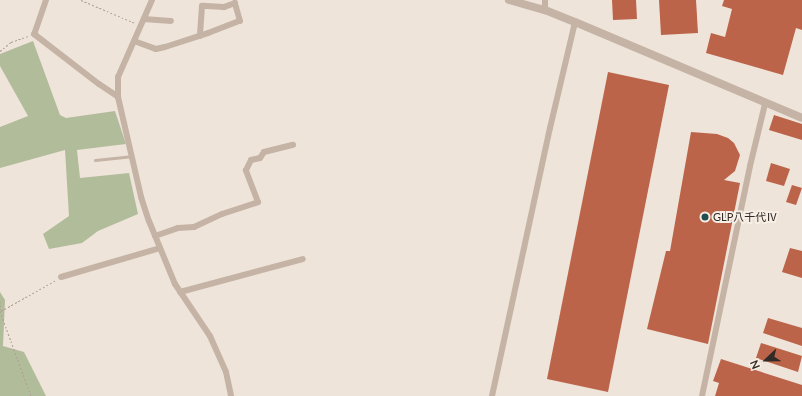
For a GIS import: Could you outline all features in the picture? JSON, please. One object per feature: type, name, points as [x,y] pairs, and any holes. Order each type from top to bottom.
[{"type":"street","points":[[46,0],[34,34],[118,97]]},
{"type":"street","points":[[152,0],[118,77],[118,97],[141,197],[155,236],[175,284],[210,336],[226,372],[231,396]]},
{"type":"street","points":[[509,0],[545,10],[575,22],[765,104],[802,118]]},
{"type":"street","points":[[545,0],[545,10]]},
{"type":"street","points":[[134,41],[156,49],[200,36],[240,21],[235,3],[224,7],[202,6],[200,36]]},
{"type":"street","points":[[142,22],[171,21]]},
{"type":"street","points":[[492,396],[550,128],[575,22]]},
{"type":"street","points":[[702,396],[750,166],[765,104]]},
{"type":"street","points":[[155,236],[178,228],[194,227],[212,220],[222,214],[258,202],[246,170],[251,160],[260,158],[264,152],[293,145]]},
{"type":"street","points":[[61,278],[160,248]]},
{"type":"street","points":[[180,292],[303,259]]},
{"type":"lane","points":[[95,160],[131,156]]},
{"type":"path","points":[[81,0],[142,22]]},
{"type":"path","points":[[0,51],[11,42],[34,34]]},
{"type":"path","points":[[0,311],[61,278]]},
{"type":"path","points":[[0,301],[0,311],[31,396]]},
{"type":"green space","points":[[33,41],[60,115],[66,118],[115,111],[126,144],[77,150],[80,178],[129,173],[138,214],[98,231],[82,243],[49,249],[43,234],[69,216],[65,150],[0,168],[0,127],[28,116],[0,66],[0,54]]},
{"type":"green space","points":[[0,292],[5,300],[3,346],[24,352],[46,396],[0,396]]},
{"type":"building","points":[[612,0],[636,0],[637,19],[613,20]]},
{"type":"building","points":[[659,0],[696,0],[698,33],[661,35]]},
{"type":"building","points":[[724,0],[802,0],[802,30],[796,28],[783,75],[706,53],[711,33],[725,37],[732,9],[722,6]]},
{"type":"building","points":[[608,72],[669,85],[608,392],[547,379]]},
{"type":"building","points":[[774,115],[802,124],[802,140],[769,130]]},
{"type":"building","name":"GLP八千代Ⅳ","points":[[691,132],[717,134],[728,138],[734,143],[740,155],[735,171],[724,180],[740,183],[708,344],[647,329],[666,251],[670,251]]},
{"type":"building","points":[[771,163],[790,169],[784,186],[766,181]]},
{"type":"building","points":[[792,185],[802,188],[796,205],[786,202]]},
{"type":"building","points":[[790,248],[802,251],[802,278],[782,272]]},
{"type":"building","points":[[768,318],[802,328],[802,346],[763,333]]},
{"type":"building","points":[[761,343],[802,356],[798,372],[756,358]]},
{"type":"building","points":[[721,359],[802,385],[802,396],[715,396],[719,383],[713,381]]},
{"type":"place","name":"GLP八千代Ⅳ","points":[[705,217]]}]
